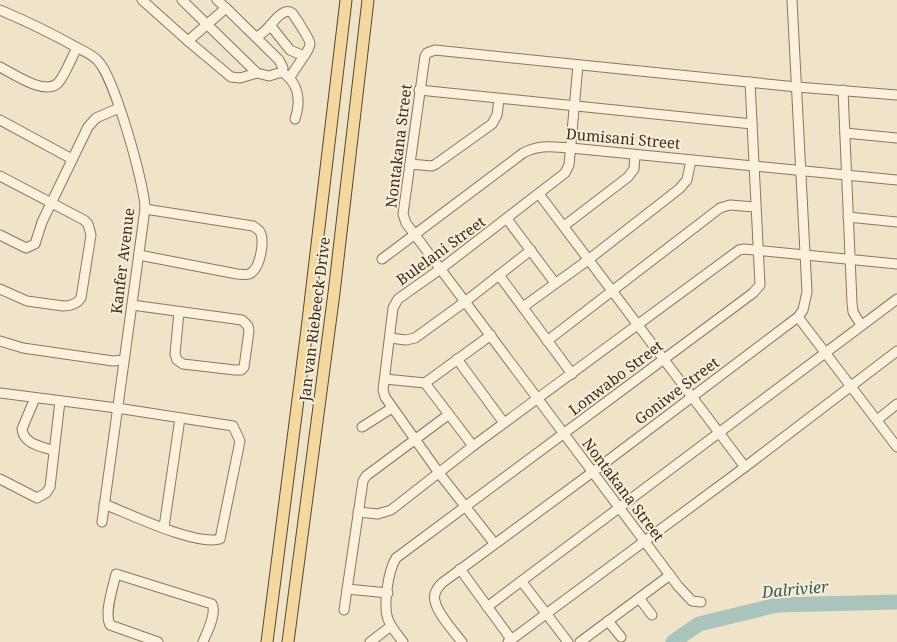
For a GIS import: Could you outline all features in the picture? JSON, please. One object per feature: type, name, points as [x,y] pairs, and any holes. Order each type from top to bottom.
[{"type":"main road","name":"Jan van Riebeeck Drive","points":[[267,642],[346,0]]},
{"type":"main road","name":"Jan van Riebeeck Drive","points":[[288,642],[334,293],[368,0]]},
{"type":"street","points":[[142,0],[231,77],[240,78],[257,74],[269,76],[286,74],[304,56],[310,45],[309,38],[300,28],[296,18],[291,12],[287,11],[270,25],[265,34],[256,37]]},
{"type":"street","points":[[182,0],[257,74]]},
{"type":"street","points":[[217,0],[279,60],[286,74],[294,83],[297,92],[299,107],[295,119]]},
{"type":"street","points":[[792,0],[807,292],[803,310],[798,316],[897,447]]},
{"type":"street","points":[[188,41],[226,8]]},
{"type":"street","name":"Kanfer Avenue","points":[[0,10],[93,56],[103,67],[119,108],[141,182],[144,209],[102,522]]},
{"type":"street","points":[[270,25],[290,50],[304,56]]},
{"type":"street","points":[[0,67],[42,88],[50,87],[60,80],[77,48]]},
{"type":"street","name":"Nontakana Street","points":[[701,602],[692,601],[670,575],[594,471],[563,434],[442,268],[406,223],[403,214],[425,56],[427,53],[435,50],[797,87],[897,95]]},
{"type":"street","name":"Bulelani Street","points":[[494,543],[439,473],[383,393],[395,303],[507,219],[568,170],[576,107],[578,65]]},
{"type":"street","name":"Lonwabo Street","points":[[404,642],[391,626],[386,613],[390,571],[396,558],[757,289],[761,280],[755,207],[750,82]]},
{"type":"street","points":[[419,90],[752,124]]},
{"type":"street","points":[[843,90],[852,303],[853,312],[861,325]]},
{"type":"street","points":[[410,164],[432,166],[484,130],[495,120],[499,99]]},
{"type":"street","points":[[0,235],[21,246],[31,246],[34,244],[42,222],[92,121],[100,115],[119,108]]},
{"type":"street","points":[[0,120],[72,159]]},
{"type":"street","points":[[845,133],[897,138]]},
{"type":"street","name":"Dumisani Street","points":[[382,258],[534,147],[571,148],[897,180]]},
{"type":"street","points":[[564,226],[628,176],[634,169],[635,155]]},
{"type":"street","points":[[523,307],[588,260],[684,184],[689,175],[692,160]]},
{"type":"street","points":[[0,176],[84,220],[91,229],[92,235],[81,298],[73,305],[63,306],[26,301],[0,289]]},
{"type":"street","points":[[539,194],[745,467]]},
{"type":"street","points":[[547,341],[720,208],[730,205],[755,207]]},
{"type":"street","points":[[138,255],[238,274],[250,274],[256,269],[260,258],[262,235],[253,226],[144,209]]},
{"type":"street","points":[[848,217],[897,222]]},
{"type":"street","points":[[507,219],[555,283]]},
{"type":"street","points":[[358,512],[378,514],[387,512],[504,423],[734,253],[744,248],[897,264]]},
{"type":"street","points":[[390,338],[406,340],[416,338],[531,250]]},
{"type":"street","points":[[499,275],[572,374]]},
{"type":"street","points":[[487,607],[897,298]]},
{"type":"street","points":[[132,305],[242,320],[248,326],[249,331],[244,367],[241,370],[235,370],[183,364],[177,360],[175,354],[179,312]]},
{"type":"street","name":"Goniwe Street","points":[[462,642],[437,608],[434,600],[437,588],[494,543],[594,471],[798,316]]},
{"type":"street","points":[[385,379],[425,383],[491,335]]},
{"type":"street","points":[[0,341],[23,348],[124,360]]},
{"type":"street","points":[[460,569],[510,641],[745,467],[897,351]]},
{"type":"street","points":[[458,359],[504,423]]},
{"type":"street","points":[[425,383],[473,446]]},
{"type":"street","points":[[0,393],[117,408],[233,426],[240,441],[220,539],[213,541],[200,540],[104,504]]},
{"type":"street","points":[[35,398],[22,429],[23,434],[29,442],[54,451]]},
{"type":"street","points":[[0,478],[37,498],[44,495],[50,487],[60,401]]},
{"type":"street","points":[[877,420],[897,404]]},
{"type":"street","points":[[362,427],[392,408]]},
{"type":"street","points":[[344,610],[362,485],[366,476],[448,415]]},
{"type":"street","points":[[164,528],[180,418]]},
{"type":"street","points":[[158,642],[110,625],[108,611],[116,574],[212,604],[214,608],[213,614],[203,642]]},
{"type":"street","points":[[580,642],[670,575]]},
{"type":"street","points":[[522,582],[568,642]]},
{"type":"street","points":[[347,589],[388,593]]},
{"type":"street","points":[[639,598],[652,615]]},
{"type":"street","points":[[608,621],[621,637]]},
{"type":"street","points":[[370,642],[391,626]]},
{"type":"waterway","name":"Dalrivier","points":[[673,642],[699,624],[777,605],[897,602]]}]
